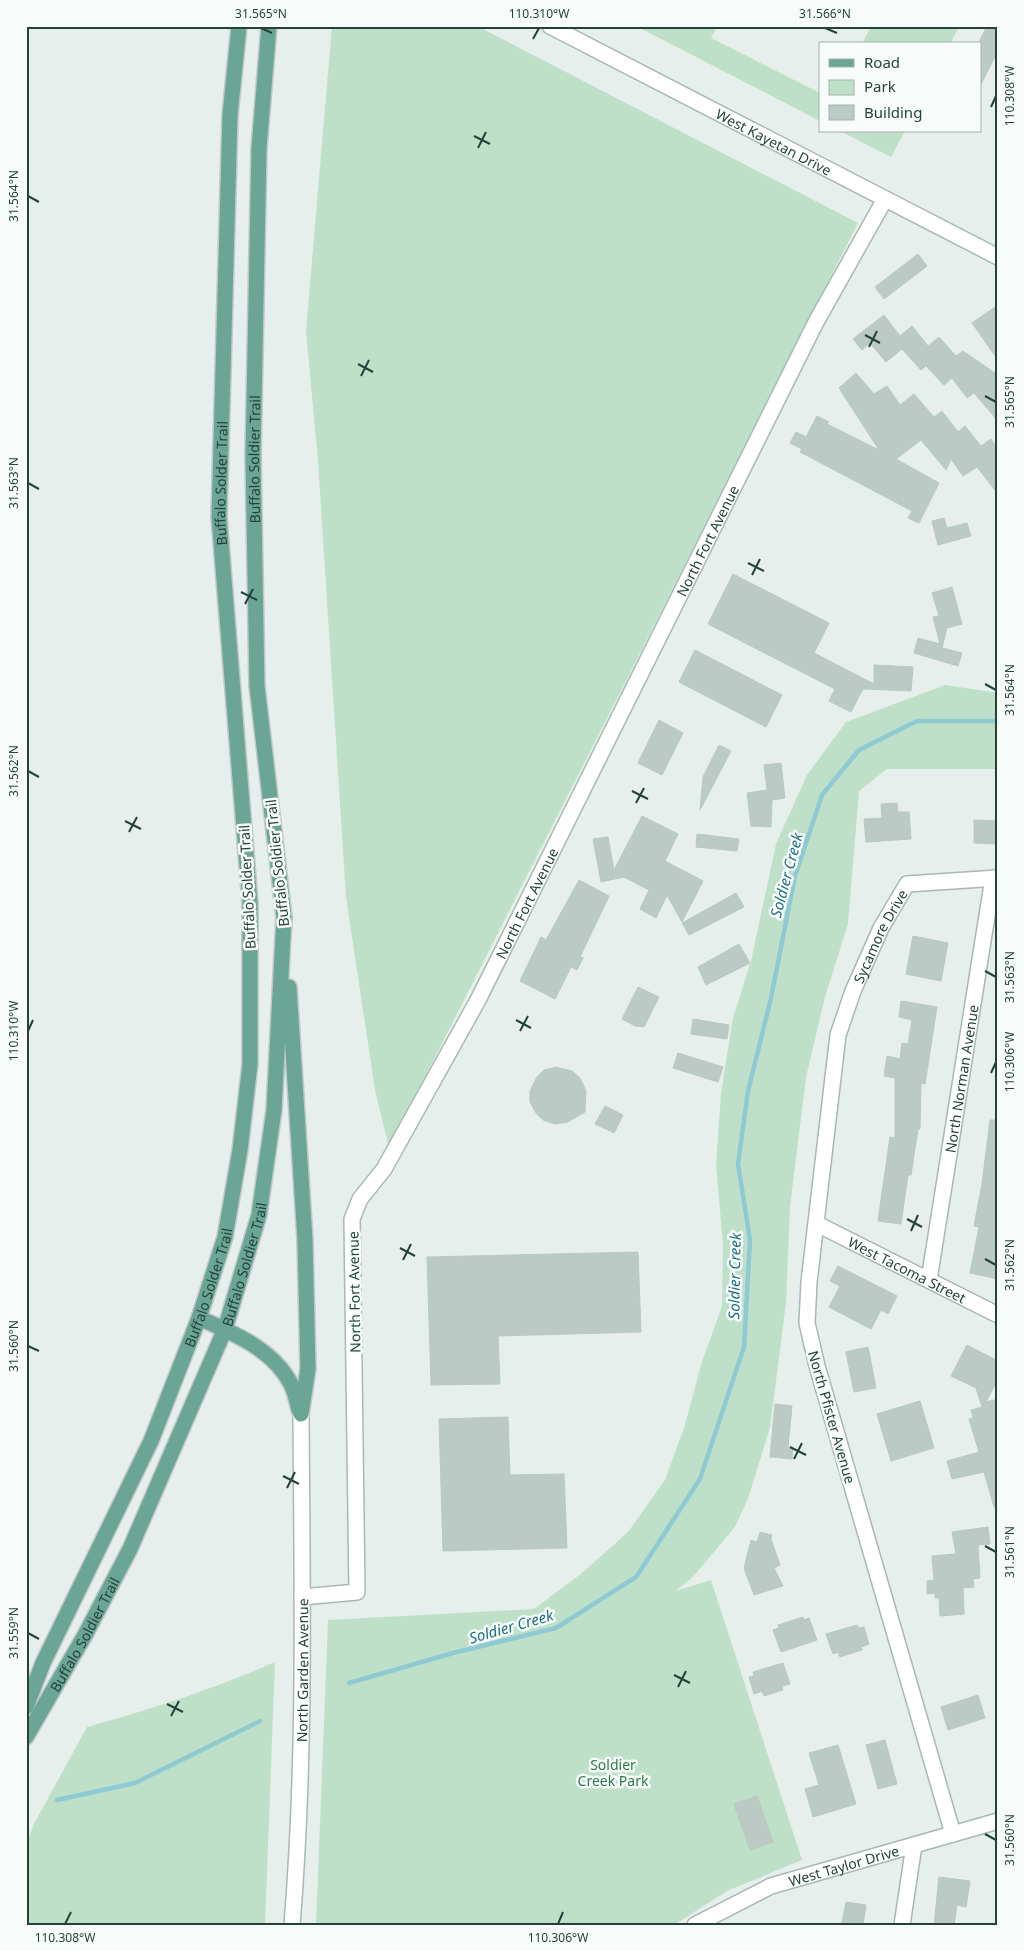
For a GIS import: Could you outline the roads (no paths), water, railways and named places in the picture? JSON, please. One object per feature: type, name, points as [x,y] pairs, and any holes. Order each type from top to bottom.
[{"type":"main road","name":"Buffalo Solder Trail","points":[[26,1706],[43,1663],[151,1441],[199,1318],[225,1237],[240,1150],[250,1064],[250,903],[219,517],[230,115],[238,26]]},
{"type":"main road","name":"Buffalo Soldier Trail","points":[[26,1737],[85,1635],[130,1549],[224,1329],[259,1215],[269,1148],[274,1110],[284,917],[257,686],[253,456],[259,148],[269,26]]},
{"type":"main road","points":[[284,917],[305,1240],[308,1370],[301,1414]]},
{"type":"main road","points":[[199,1318],[224,1329],[263,1351],[281,1368],[292,1386],[301,1414]]},
{"type":"street","name":"West Kayetan Drive","points":[[550,26],[998,257]]},
{"type":"street","name":"North Fort Avenue","points":[[302,1597],[357,1592],[352,1219],[360,1199],[384,1169],[478,1000],[816,322],[885,199]]},
{"type":"street","name":"Sycamore Drive","points":[[853,990],[881,928],[907,884],[995,878]]},
{"type":"street","name":"North Norman Avenue","points":[[930,1280],[995,878]]},
{"type":"street","name":"North Pfister Avenue","points":[[853,990],[838,1035],[817,1224],[808,1282],[807,1323],[817,1366],[953,1834]]},
{"type":"street","name":"West Tacoma Street","points":[[817,1224],[998,1315]]},
{"type":"street","name":"North Garden Avenue","points":[[292,1925],[298,1850],[302,1719],[301,1414]]},
{"type":"street","name":"West Taylor Drive","points":[[695,1925],[771,1886],[998,1820]]},
{"type":"street","points":[[902,1925],[914,1845]]},
{"type":"waterway","name":"Soldier Creek","points":[[349,1683],[453,1653],[556,1628],[636,1577],[700,1479],[744,1347],[750,1240],[738,1164],[748,1091],[771,998],[795,876],[822,795],[859,750],[917,721],[998,721]]},
{"type":"waterway","name":"Soldier Creek","points":[[57,1800],[135,1783],[260,1721]]},
{"type":"park label","name":"Soldier Creek Park","points":[[613,1772]]}]
